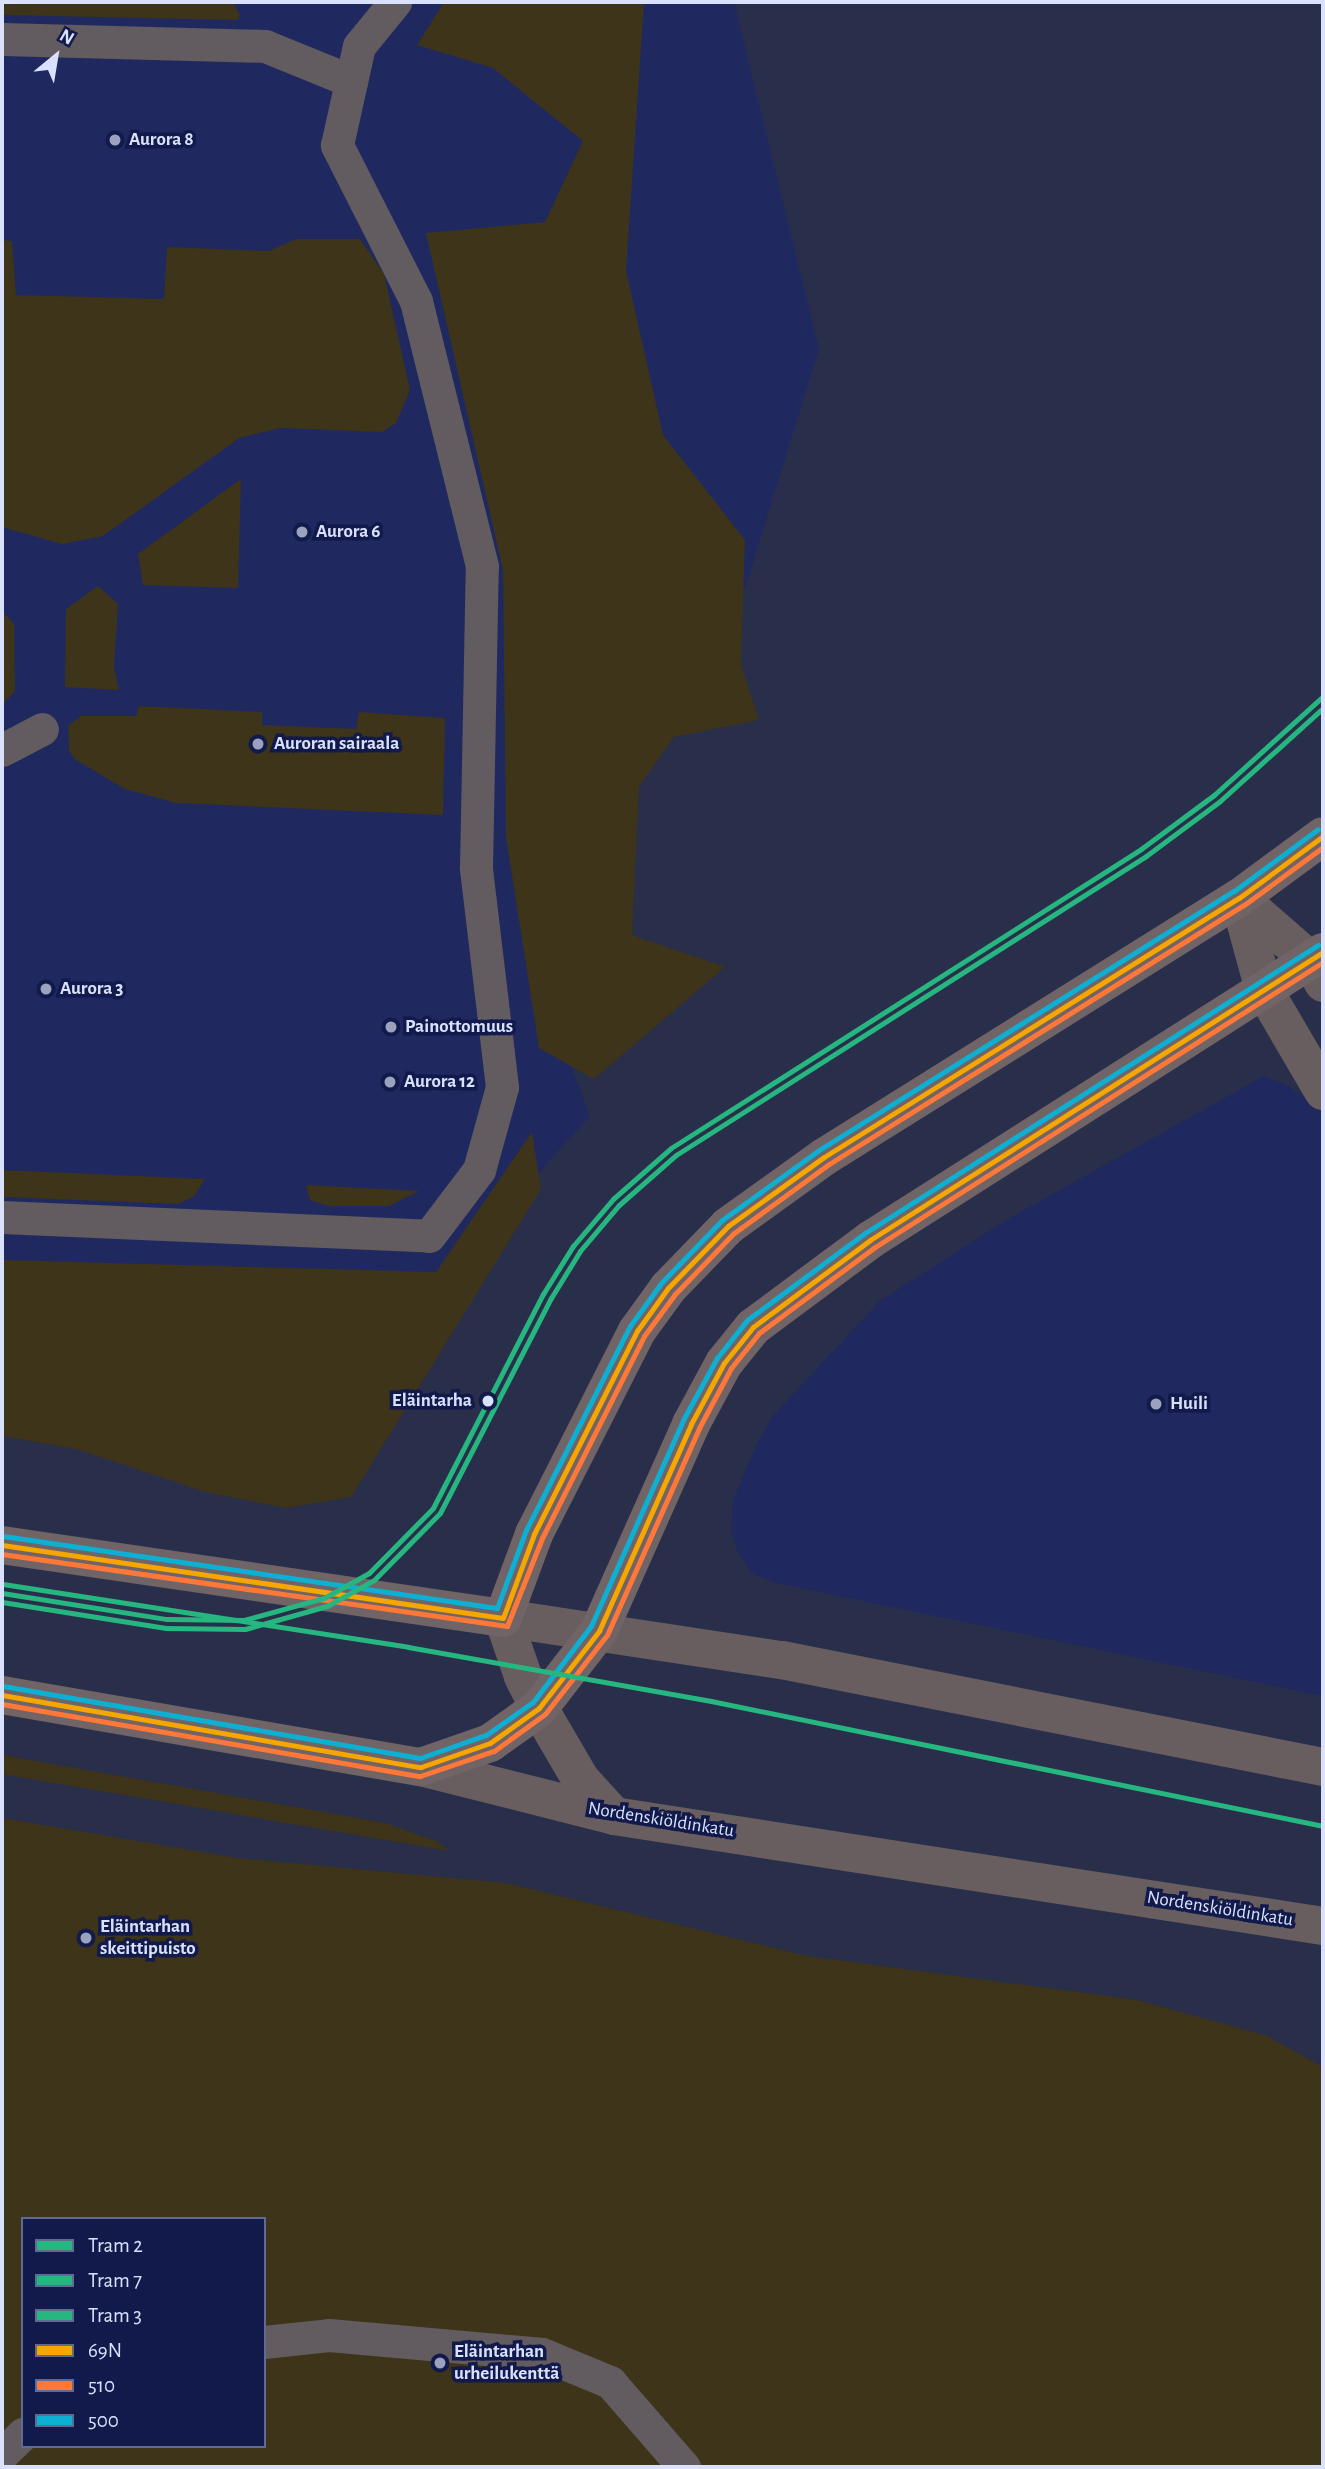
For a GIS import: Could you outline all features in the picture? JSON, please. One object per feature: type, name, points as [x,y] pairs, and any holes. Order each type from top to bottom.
[{"type":"main road","points":[[614,1816],[581,1780],[539,1708],[523,1676],[503,1618],[534,1534],[637,1331],[668,1288],[728,1226],[824,1157],[1239,898],[1323,836]]},
{"type":"main road","points":[[421,1767],[490,1743],[539,1708],[599,1631],[691,1424],[724,1363],[752,1327],[870,1240],[1264,990],[1319,965],[1239,898]]},
{"type":"main road","points":[[1239,898],[1264,990],[1323,1091]]},
{"type":"main road","points":[[2,1545],[782,1660],[1323,1768]]},
{"type":"main road","name":"Nordenskiöldinkatu","points":[[2,1695],[421,1767],[614,1816],[1323,1926]]},
{"type":"lane","points":[[2,1217],[429,1236],[479,1170],[502,1087],[477,868],[482,566],[416,301],[337,145],[359,47],[394,2]]},
{"type":"lane","points":[[2,38],[265,46],[351,80]]},
{"type":"lane","points":[[2,750],[41,729]]},
{"type":"lane","points":[[266,2342],[328,2335],[542,2354],[610,2382],[684,2467]]},
{"type":"lane","points":[[2,2454],[21,2436]]},
{"type":"shaded area","name":"Auroran sairaala","points":[[2,2],[734,2],[819,349],[712,695],[516,691],[553,1019],[590,1116],[548,1162],[471,1268],[2,1424]]},
{"type":"shaded area","points":[[2,2],[233,2],[240,15],[238,20],[2,15]]},
{"type":"shaded area","points":[[444,2],[644,2],[626,271],[663,435],[745,540],[741,664],[759,720],[674,737],[639,786],[632,935],[725,967],[594,1079],[539,1048],[506,837],[503,570],[426,233],[545,222],[583,141],[493,68],[417,45]]},
{"type":"shaded area","points":[[296,239],[360,239],[384,274],[410,390],[396,423],[382,432],[280,428],[239,438],[103,536],[62,544],[2,527],[2,240],[12,241],[16,295],[164,299],[167,247],[269,251]]},
{"type":"shaded area","points":[[241,479],[238,588],[143,585],[138,554]]},
{"type":"shaded area","points":[[98,586],[118,604],[114,667],[119,690],[65,687],[66,609]]},
{"type":"shaded area","points":[[2,611],[14,624],[15,691],[2,705]]},
{"type":"shaded area","points":[[139,706],[262,712],[262,725],[356,729],[359,712],[445,718],[443,815],[176,803],[125,789],[76,760],[69,751],[68,726],[81,716],[136,716]]},
{"type":"shaded area","points":[[1264,1076],[1287,1085],[1323,1111],[1323,1696],[777,1583],[753,1574],[738,1553],[731,1530],[733,1500],[758,1442],[773,1416],[880,1301],[1008,1219]]},
{"type":"shaded area","points":[[532,1132],[541,1189],[351,1497],[286,1508],[205,1492],[76,1449],[2,1436],[2,1260],[436,1272]]},
{"type":"shaded area","points":[[2,1170],[205,1179],[194,1196],[178,1204],[2,1197]]},
{"type":"shaded area","points":[[306,1185],[419,1191],[389,1206],[328,1206],[310,1200]]},
{"type":"shaded area","points":[[2,1755],[385,1823],[436,1841],[449,1851],[2,1774]]},
{"type":"shaded area","points":[[2,1818],[237,1858],[506,1883],[807,1956],[1137,2000],[1265,2035],[1323,2067],[1323,2467],[2,2467]]},
{"type":"tram line","name":"2","points":[[2,1593],[167,1619],[244,1620],[324,1598],[369,1573],[433,1508],[543,1294],[573,1246],[613,1199],[671,1148],[1141,849],[1214,795],[1323,696]]},
{"type":"tram line","name":"7","points":[[2,1602],[166,1628],[245,1629],[327,1606],[374,1580],[440,1513],[551,1298],[580,1251],[619,1205],[676,1155],[1146,856],[1220,801],[1323,708]]},
{"type":"tram line","name":"3","points":[[3,1584],[408,1647],[711,1701],[1323,1826]]},
{"type":"transit line","name":"500","points":[[3,1536],[497,1608],[526,1530],[630,1326],[662,1282],[722,1220],[819,1150],[1234,891],[1318,829]]},
{"type":"transit line","name":"69N","points":[[2,1545],[503,1618],[534,1534],[637,1331],[668,1288],[728,1226],[824,1157],[1239,898],[1323,836]]},
{"type":"transit line","name":"510","points":[[2,1554],[507,1626],[542,1538],[644,1336],[675,1294],[734,1233],[829,1164],[1244,905],[1323,847]]},
{"type":"transit line","name":"500","points":[[3,1686],[420,1758],[486,1735],[533,1702],[591,1626],[683,1420],[717,1358],[747,1320],[865,1233],[1318,945]]},
{"type":"transit line","name":"69N","points":[[2,1695],[421,1767],[490,1743],[539,1708],[599,1631],[691,1424],[724,1363],[753,1327],[870,1240],[1323,952]]},
{"type":"transit line","name":"510","points":[[2,1704],[420,1776],[494,1751],[545,1714],[607,1635],[699,1428],[731,1368],[759,1333],[875,1247],[1323,962]]},
{"type":"place","name":"Aurora 8","points":[[115,140]]},
{"type":"place","name":"Aurora 6","points":[[302,532]]},
{"type":"place","name":"Auroran sairaala","points":[[258,744]]},
{"type":"place","name":"Aurora 3","points":[[46,989]]},
{"type":"place","name":"Painottomuus","points":[[391,1027]]},
{"type":"place","name":"Aurora 12","points":[[390,1082]]},
{"type":"place","name":"Eläintarha","points":[[488,1401]]},
{"type":"place","name":"Huili","points":[[1156,1404]]},
{"type":"place","name":"Eläintarhan skeittipuisto","points":[[86,1938]]},
{"type":"place","name":"Eläintarhan urheilukenttä","points":[[440,2363]]}]
